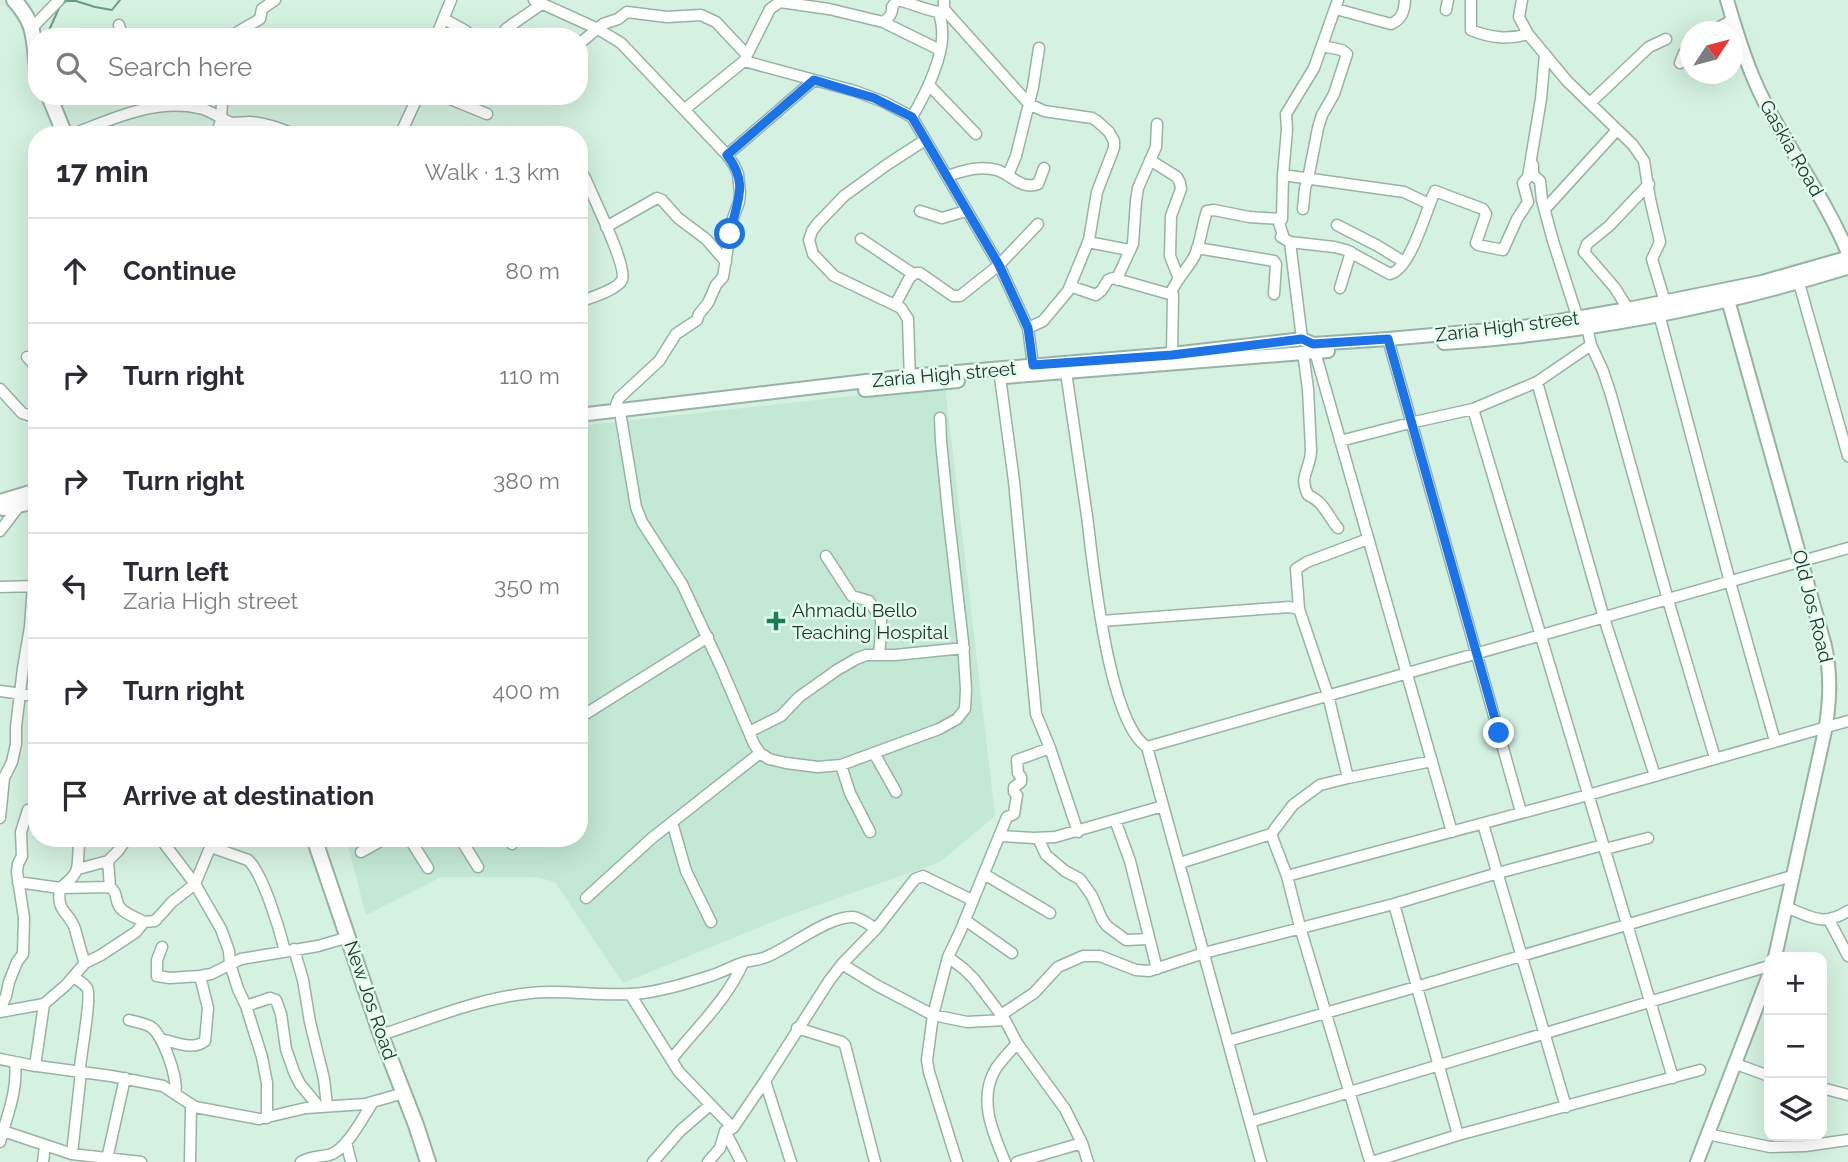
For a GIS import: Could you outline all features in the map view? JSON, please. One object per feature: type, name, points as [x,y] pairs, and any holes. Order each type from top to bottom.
[{"type":"highway","points":[[14,0],[25,13],[32,28]]},
{"type":"highway","points":[[53,105],[63,126]]},
{"type":"highway","name":"New Jos Road","points":[[317,847],[428,1162]]},
{"type":"main road","name":"Gaskia Road","points":[[1727,0],[1732,20],[1763,99],[1830,214],[1847,260]]},
{"type":"main road","name":"Zaria High street","points":[[588,421],[619,415],[773,399],[1033,365],[1522,337],[1662,308],[1728,300],[1799,283],[1847,260]]},
{"type":"main road","name":"Zaria High street","points":[[1582,323],[1628,309],[1662,308],[1847,260]]},
{"type":"main road","name":"Old Jos Road","points":[[1728,300],[1802,561],[1828,660],[1830,680],[1826,726],[1776,952]]},
{"type":"main road","name":"Zaria High street","points":[[910,381],[1066,372],[1307,348],[1313,344],[1389,343]]},
{"type":"main road","name":"Zaria High street","points":[[588,415],[619,415]]},
{"type":"main road","points":[[1,504],[28,494]]},
{"type":"main road","points":[[1,504],[28,504]]},
{"type":"main road","points":[[1698,1162],[1764,988]]},
{"type":"street","points":[[32,28],[58,0]]},
{"type":"street","points":[[244,28],[260,19],[262,9],[275,0]]},
{"type":"street","points":[[440,28],[450,0]]},
{"type":"street","points":[[883,22],[893,12],[892,7],[897,0],[927,11],[943,7]]},
{"type":"street","points":[[1405,0],[1402,16],[1398,22],[1391,24],[1337,4],[1314,68],[1286,114],[1282,219],[1279,223],[1283,235],[1281,237],[1290,243],[1334,247],[1351,252],[1390,274],[1396,272],[1418,236],[1435,191],[1483,209],[1486,214],[1476,243],[1503,250],[1528,202],[1523,183],[1528,177],[1541,99],[1545,54]]},
{"type":"street","points":[[1471,0],[1471,30],[1498,38],[1528,34]]},
{"type":"street","points":[[1522,0],[1520,18],[1528,34],[1567,81],[1639,153],[1646,170],[1660,242],[1652,259],[1662,308],[1730,582],[1775,741]]},
{"type":"street","points":[[507,28],[538,2],[598,29],[621,43],[727,155],[738,174],[739,202],[732,221],[723,277],[697,320],[676,334],[659,361],[619,398],[616,405],[636,507],[642,522],[682,584],[754,744],[760,753],[769,759],[804,766],[841,765],[939,729],[962,714],[966,705],[964,648],[956,606],[940,418]]},
{"type":"street","points":[[684,109],[746,58],[770,9],[780,2],[829,9],[883,22],[940,50]]},
{"type":"street","points":[[912,117],[929,85],[940,50],[943,7]]},
{"type":"street","points":[[943,7],[1029,104],[1057,114],[1093,118],[1103,125],[1114,141],[1114,148],[1097,192],[1088,242],[1070,286],[1043,321],[1028,328]]},
{"type":"street","points":[[588,37],[607,22],[618,19],[627,12],[661,17],[701,15],[716,22],[746,58],[874,98],[912,117],[999,265],[1028,328],[1033,365]]},
{"type":"street","points":[[444,19],[460,28]]},
{"type":"street","points":[[1590,103],[1650,47],[1666,39]]},
{"type":"street","points":[[1303,209],[1305,188],[1322,115],[1334,94],[1347,54],[1342,50],[1322,46]]},
{"type":"street","points":[[1008,176],[1029,104],[1039,48]]},
{"type":"street","points":[[727,155],[814,80]]},
{"type":"street","points":[[929,85],[976,134]]},
{"type":"street","points":[[93,126],[158,105],[198,107],[231,123],[251,122],[263,126]]},
{"type":"street","points":[[219,126],[222,119],[221,105]]},
{"type":"street","points":[[404,126],[414,105]]},
{"type":"street","points":[[465,105],[487,114]]},
{"type":"street","points":[[1118,280],[1133,244],[1138,188],[1156,147],[1157,124]]},
{"type":"street","points":[[1545,209],[1617,130]]},
{"type":"street","points":[[910,381],[908,319],[901,307],[834,276],[813,254],[809,240],[818,223],[844,196],[925,140]]},
{"type":"street","points":[[1533,147],[1533,175],[1540,181],[1553,241],[1611,394],[1668,600],[1716,758]]},
{"type":"street","points":[[1150,160],[1177,177],[1180,183],[1181,189],[1171,216],[1170,256],[1179,279]]},
{"type":"street","points":[[947,176],[974,168],[996,170],[1020,183],[1033,186],[1038,184],[1044,168]]},
{"type":"street","points":[[1283,174],[1404,192],[1429,204]]},
{"type":"street","points":[[1628,309],[1615,288],[1584,252],[1587,244],[1648,184]]},
{"type":"street","points":[[588,185],[623,270],[621,282],[615,287],[588,298]]},
{"type":"street","points":[[606,227],[657,198],[706,239],[726,262]]},
{"type":"street","points":[[920,211],[942,218],[966,211]]},
{"type":"street","points":[[1172,355],[1171,293],[1193,258],[1207,211],[1282,219]]},
{"type":"street","points":[[861,239],[913,275],[920,274],[960,296],[999,265],[1038,224]]},
{"type":"street","points":[[1337,225],[1404,262]]},
{"type":"street","points":[[1088,242],[1129,250]]},
{"type":"street","points":[[1290,243],[1307,348],[1311,460],[1304,474],[1304,488],[1308,495],[1318,499],[1338,528]]},
{"type":"street","points":[[1197,248],[1274,261],[1274,294]]},
{"type":"street","points":[[1340,288],[1351,252]]},
{"type":"street","points":[[895,305],[913,275]]},
{"type":"street","points":[[1070,286],[1096,295],[1110,278],[1173,295]]},
{"type":"street","points":[[1799,283],[1848,456]]},
{"type":"street","points":[[1389,343],[1521,812]]},
{"type":"street","points":[[1340,442],[1473,409],[1537,382],[1591,345]]},
{"type":"street","points":[[1307,348],[1340,442],[1452,832]]},
{"type":"street","points":[[1066,372],[1107,651],[1123,709],[1135,737],[1147,747],[1261,1162]]},
{"type":"street","points":[[1000,377],[1014,481],[1036,714],[1078,832]]},
{"type":"street","points":[[1537,382],[1604,618],[1655,776]]},
{"type":"street","points":[[0,389],[22,413],[28,415]]},
{"type":"street","points":[[1473,409],[1673,1078]]},
{"type":"street","points":[[0,531],[19,506]]},
{"type":"street","points":[[1348,778],[1328,695],[1299,609],[1296,569],[1307,562],[1368,539]]},
{"type":"street","points":[[1147,747],[1848,548]]},
{"type":"street","points":[[826,556],[852,596],[869,601],[881,619],[879,654]]},
{"type":"street","points":[[0,587],[28,585]]},
{"type":"street","points":[[1102,621],[1289,607],[1299,609]]},
{"type":"street","points":[[588,713],[708,637]]},
{"type":"street","points":[[0,818],[4,768],[12,762],[16,744],[28,640]]},
{"type":"street","points":[[749,732],[781,716],[799,696],[837,670],[866,655],[964,648]]},
{"type":"street","points":[[0,691],[28,694]]},
{"type":"street","points":[[1287,876],[1588,795],[1848,720]]},
{"type":"street","points":[[957,1162],[927,1060],[933,1015],[948,957],[1007,817],[1015,811],[1017,795],[1014,787],[1021,782],[1017,760],[1050,748]]},
{"type":"street","points":[[586,898],[652,838],[760,753]]},
{"type":"street","points":[[874,753],[896,793]]},
{"type":"street","points":[[1180,863],[1271,834],[1293,805],[1320,785],[1432,761]]},
{"type":"street","points":[[841,765],[850,793],[870,832]]},
{"type":"street","points":[[1000,836],[1055,837],[1164,806]]},
{"type":"street","points":[[28,810],[23,827],[22,856],[17,872],[24,918],[23,954],[3,995],[0,1011],[44,1004],[74,977],[85,963],[136,932],[144,922]]},
{"type":"street","points":[[1115,820],[1130,861],[1157,969]]},
{"type":"street","points":[[673,822],[686,871],[711,922]]},
{"type":"street","points":[[1483,824],[1566,1107]]},
{"type":"street","points":[[1271,834],[1287,876],[1368,1159],[1371,1161],[1700,1070]]},
{"type":"street","points":[[1038,838],[1045,855],[1080,879],[1093,896],[1105,923],[1126,940],[1149,939]]},
{"type":"street","points":[[842,964],[933,1015],[967,1022],[1003,1017],[1034,993],[1058,967],[1083,956],[1100,956],[1143,971],[1157,969],[1204,953],[1394,904],[1498,873],[1648,838]]},
{"type":"street","points":[[79,847],[78,869],[60,888],[58,900],[75,929],[85,963]]},
{"type":"street","points":[[78,869],[108,861],[121,847]]},
{"type":"street","points":[[167,847],[195,884],[221,929],[266,1072],[267,1118]]},
{"type":"street","points":[[108,861],[110,887],[117,895],[118,906],[144,922],[155,921],[172,902],[195,884],[210,847]]},
{"type":"street","points":[[220,847],[253,864],[303,980],[324,1079],[323,1106]]},
{"type":"street","points":[[361,852],[370,847]]},
{"type":"street","points":[[415,847],[428,869]]},
{"type":"street","points":[[466,847],[478,867]]},
{"type":"street","points":[[984,874],[1050,913]]},
{"type":"street","points":[[708,1162],[765,1081],[829,981],[877,929],[919,877],[923,876],[972,900]]},
{"type":"street","points":[[1228,1041],[1792,876]]},
{"type":"street","points":[[18,882],[60,888],[110,887]]},
{"type":"street","points":[[1394,904],[1458,1135]]},
{"type":"street","points":[[1786,907],[1818,919],[1829,920],[1848,911]]},
{"type":"street","points":[[382,1035],[432,1016],[531,992],[630,994],[679,986],[765,958],[819,928],[848,918],[862,920],[877,929]]},
{"type":"street","points":[[965,920],[1012,953]]},
{"type":"street","points":[[1829,920],[1848,956]]},
{"type":"street","points":[[163,947],[157,960],[158,977],[200,976],[211,974],[241,959],[318,946],[349,937]]},
{"type":"street","points":[[948,957],[974,979],[1003,1017],[1017,1043],[1065,1109],[1088,1162]]},
{"type":"street","points":[[671,1060],[727,992],[743,963]]},
{"type":"street","points":[[1250,1122],[1764,969]]},
{"type":"street","points":[[161,1039],[193,1046],[199,1046],[205,1041],[208,1008],[200,976]]},
{"type":"street","points":[[72,1154],[89,990],[74,977]]},
{"type":"street","points":[[630,994],[679,1072],[729,1130],[741,1162]]},
{"type":"street","points":[[246,1006],[270,998],[276,1000],[286,1049],[294,1072],[300,1083],[323,1106]]},
{"type":"street","points":[[35,1066],[44,1004]]},
{"type":"street","points":[[129,1020],[152,1027],[161,1039],[174,1075],[177,1089],[175,1093]]},
{"type":"street","points":[[797,1028],[845,1045],[874,1162]]},
{"type":"street","points":[[1005,1162],[991,1126],[987,1087],[996,1068],[1017,1043]]},
{"type":"street","points":[[0,1059],[163,1086],[201,1109],[259,1119],[301,1109],[373,1102],[404,1093]]},
{"type":"street","points":[[0,1142],[14,1097],[17,1076],[15,1063]]},
{"type":"street","points":[[1736,1064],[1764,1074]]},
{"type":"street","points":[[107,1158],[125,1078]]},
{"type":"street","points":[[765,1081],[790,1162]]},
{"type":"street","points":[[1827,1089],[1848,1095]]},
{"type":"street","points":[[301,1162],[309,1157],[331,1154],[342,1146],[373,1102]]},
{"type":"street","points":[[190,1162],[191,1105]]},
{"type":"street","points":[[653,1162],[680,1131],[710,1105]]},
{"type":"street","points":[[3,1126],[45,1146],[72,1154],[141,1162]]},
{"type":"street","points":[[1707,1134],[1770,1147],[1805,1146],[1848,1140]]},
{"type":"street","points":[[346,1142],[351,1162]]},
{"type":"street","points":[[1017,1162],[1082,1143]]},
{"type":"street","points":[[43,1162],[45,1146]]},
{"type":"shaded area","name":"Ahmadu Bello Teaching Hospital","points":[[945,386],[995,816],[940,862],[784,917],[623,983],[555,882],[537,877],[441,877],[366,915],[348,847],[588,847],[588,425]]},
{"type":"waterway","points":[[50,28],[60,6],[66,1],[112,10],[120,0]]},
{"type":"place","name":"Ahmadu Bello Teaching Hospital","points":[[776,621]]},
{"type":"route","points":[[730,234],[740,192],[738,174],[727,155],[814,80],[874,98],[912,117],[999,265],[1028,328],[1033,365],[1172,355],[1302,339],[1313,344],[1388,339],[1499,733]]}]
